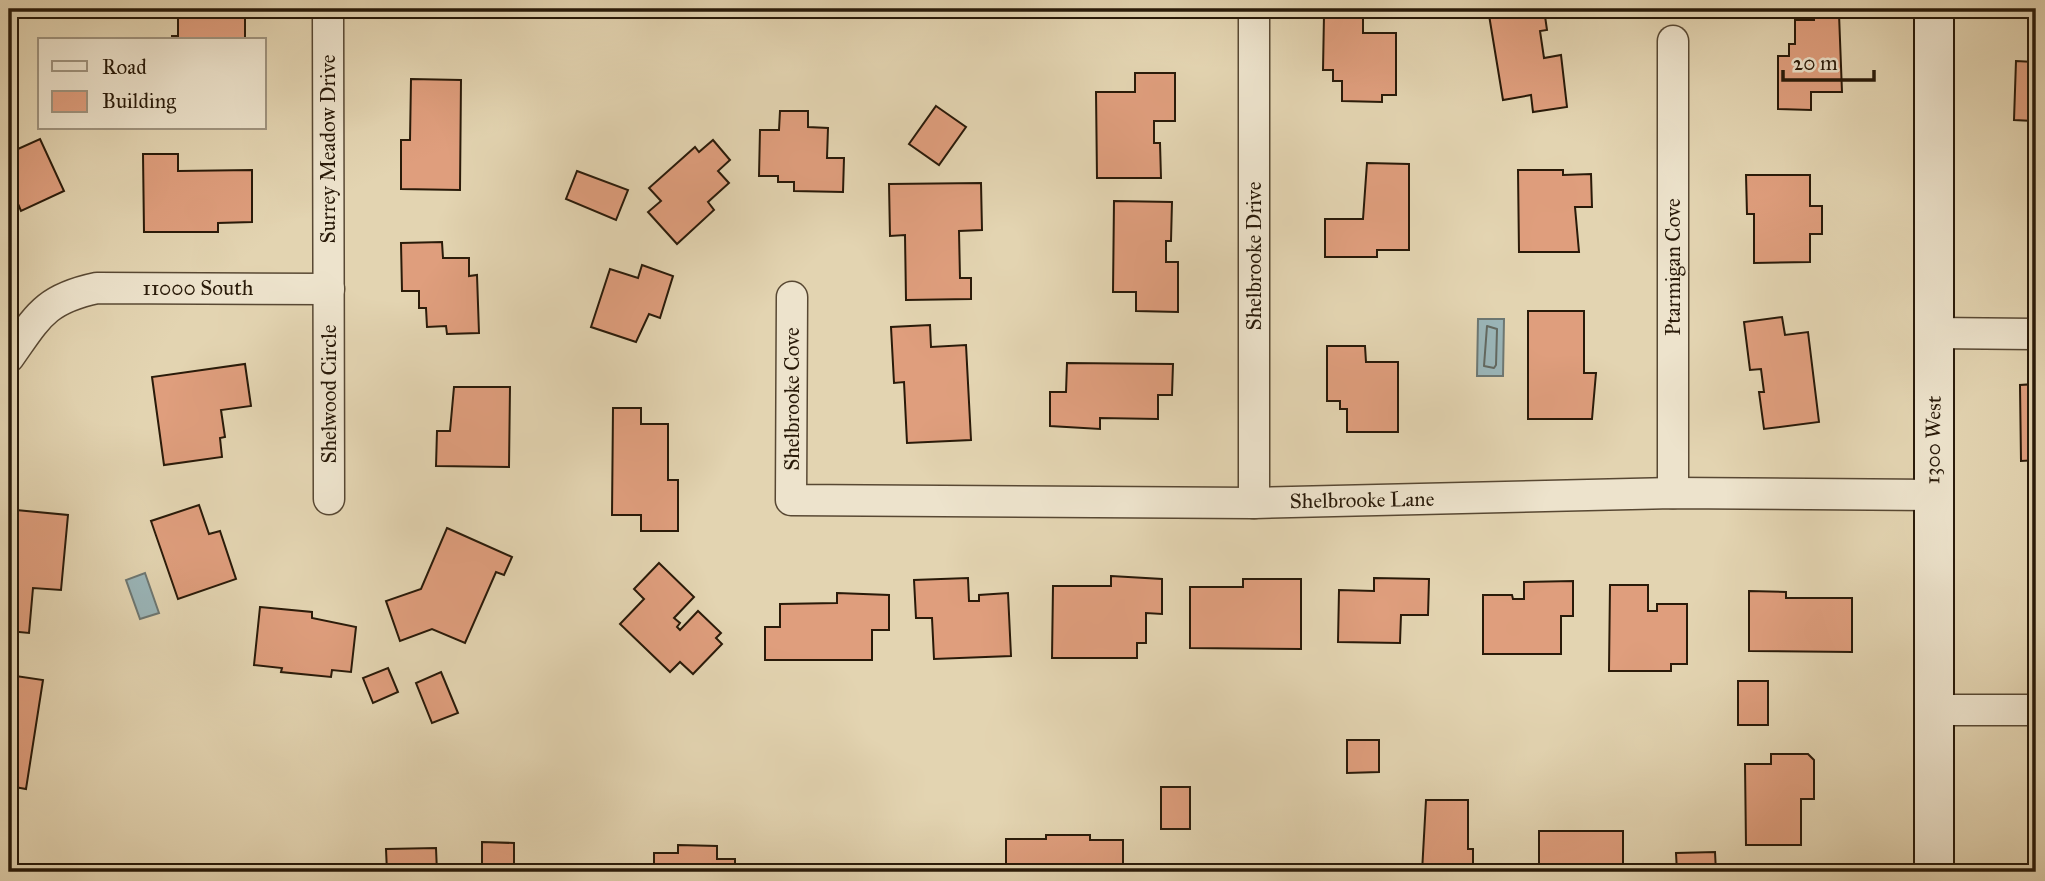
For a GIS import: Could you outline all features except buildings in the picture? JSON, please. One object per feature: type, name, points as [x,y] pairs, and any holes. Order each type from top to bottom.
[{"type":"street","name":"Surrey Meadow Drive","points":[[328,9],[329,289]]},
{"type":"street","name":"Shelbrooke Drive","points":[[1254,9],[1254,503]]},
{"type":"street","name":"1300 West","points":[[1934,9],[1934,872]]},
{"type":"street","name":"Ptarmigan Cove","points":[[1673,41],[1673,493]]},
{"type":"street","name":"11000 South","points":[[9,357],[43,312],[67,294],[97,288],[329,289]]},
{"type":"street","name":"Shelwood Circle","points":[[329,289],[329,499]]},
{"type":"street","name":"Shelbrooke Cove","points":[[791,500],[792,297]]},
{"type":"street","points":[[1936,333],[2036,334]]},
{"type":"street","name":"Shelbrooke Lane","points":[[791,500],[1254,503],[1673,493],[1932,495]]},
{"type":"street","points":[[1934,710],[2036,710]]},
{"type":"water","points":[[1478,319],[1504,319],[1503,376],[1477,376]]},
{"type":"water","points":[[145,573],[159,613],[140,619],[126,580]]}]
